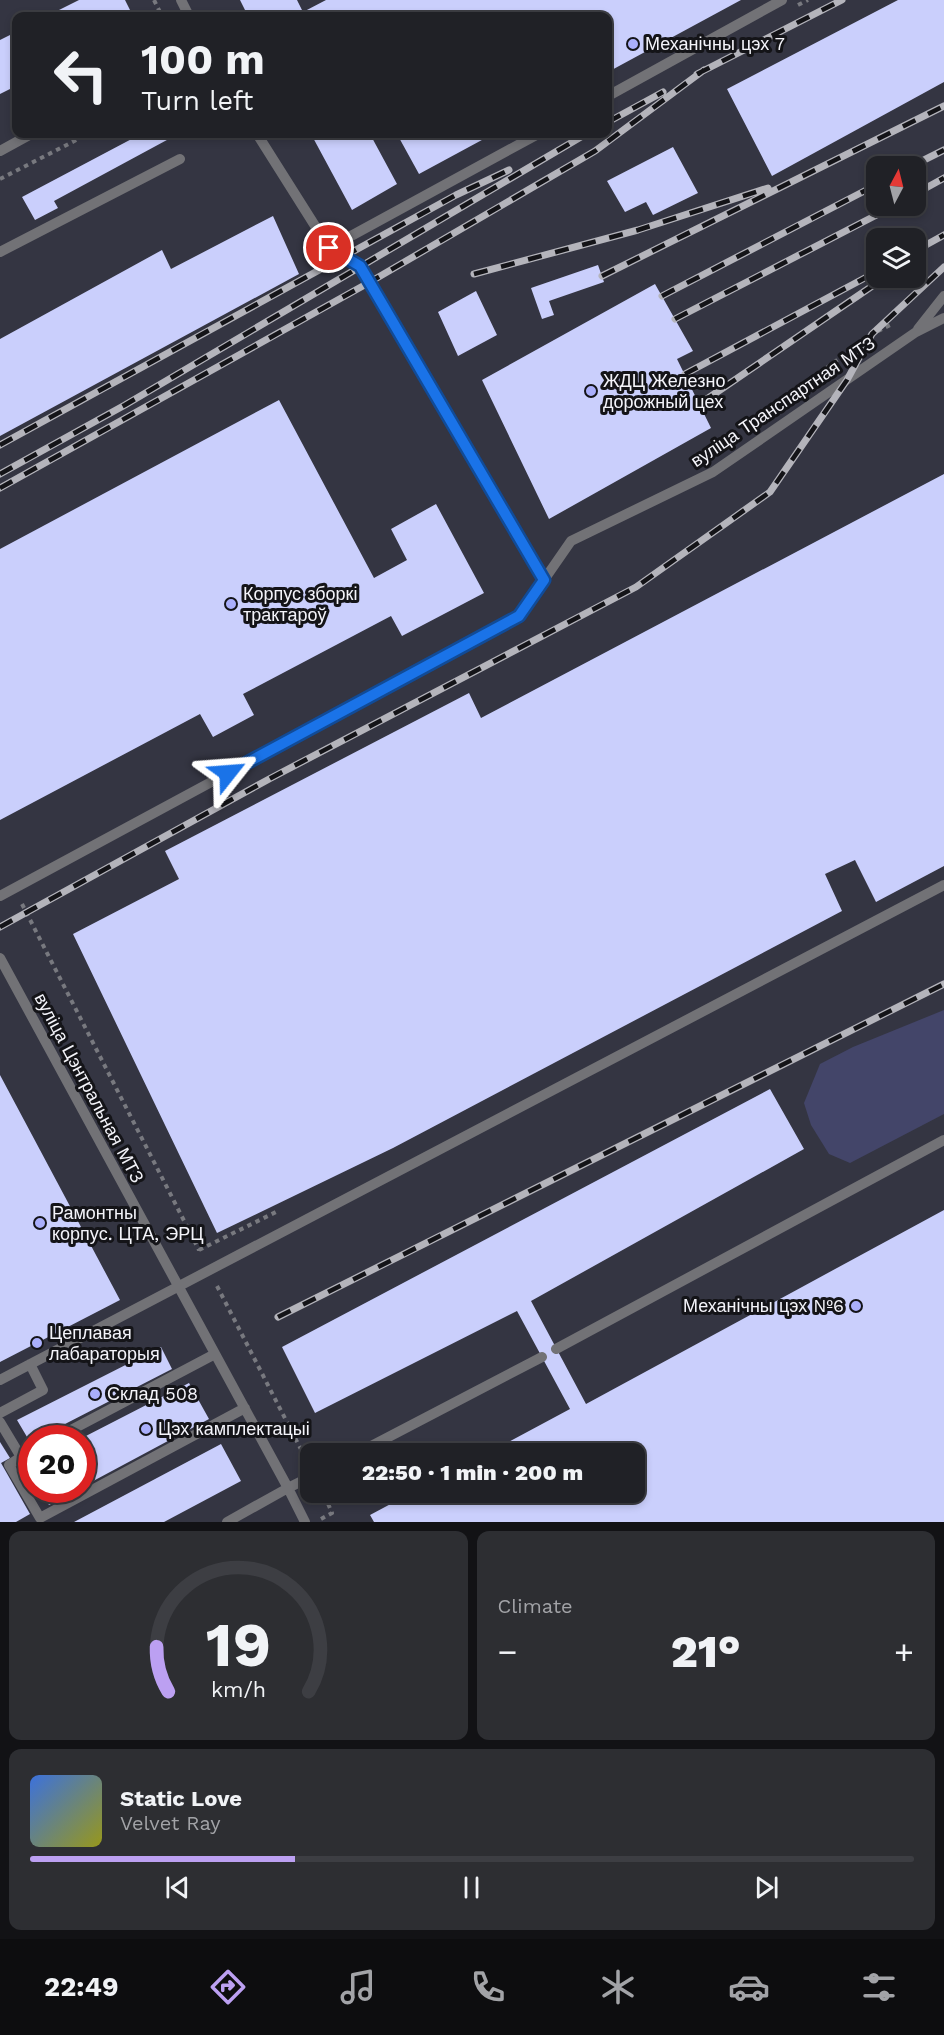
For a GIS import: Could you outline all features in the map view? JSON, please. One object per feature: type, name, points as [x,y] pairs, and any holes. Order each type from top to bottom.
[{"type":"lane","points":[[612,94],[782,0]]},
{"type":"lane","points":[[0,151],[24,138]]},
{"type":"lane","points":[[259,138],[329,248],[360,266],[544,580]]},
{"type":"lane","points":[[329,248],[531,138]]},
{"type":"lane","points":[[0,252],[180,159]]},
{"type":"lane","points":[[916,332],[944,296]]},
{"type":"lane","name":"вуліца Транспартная МТЗ","points":[[0,896],[519,616],[572,541],[713,472],[916,332],[944,318]]},
{"type":"lane","points":[[0,1380],[208,1268],[944,885]]},
{"type":"lane","name":"вуліца Цэнтральная МТЗ","points":[[0,958],[305,1522]]},
{"type":"lane","points":[[556,1349],[944,1140]]},
{"type":"lane","points":[[81,1425],[215,1354]]},
{"type":"lane","points":[[377,1443],[542,1357]]},
{"type":"lane","points":[[0,1413],[43,1390],[30,1364]]},
{"type":"lane","points":[[30,1503],[39,1520],[244,1408]]},
{"type":"lane","points":[[0,1422],[18,1452]]},
{"type":"lane","points":[[18,1459],[9,1465],[18,1482]]},
{"type":"lane","points":[[227,1522],[300,1482]]},
{"type":"path","points":[[0,179],[80,138]]},
{"type":"path","points":[[796,391],[872,334],[898,321]]},
{"type":"path","points":[[20,900],[300,1447]]},
{"type":"path","points":[[315,1522],[332,1513],[328,1503]]},
{"type":"shaded area","points":[[0,0],[944,0],[944,1522],[0,1522]]},
{"type":"shaded area","points":[[944,1010],[944,1114],[850,1163],[829,1154],[811,1125],[804,1103],[820,1064],[853,1047]]},
{"type":"building","points":[[79,0],[125,0],[131,12],[55,12]]},
{"type":"building","name":"Механічны цэх 7","points":[[240,0],[297,0],[303,12],[246,12]]},
{"type":"building","name":"Механічны цэх 7","points":[[326,0],[741,0],[612,70],[612,12],[303,12]]},
{"type":"building","points":[[898,0],[944,0],[944,82],[772,176],[727,89]]},
{"type":"building","points":[[12,34],[12,88],[0,94],[0,40]]},
{"type":"building","points":[[133,138],[171,138],[54,201],[58,208],[35,220],[22,197]]},
{"type":"building","points":[[313,138],[372,138],[397,184],[352,210]]},
{"type":"building","points":[[399,138],[486,138],[419,174]]},
{"type":"building","points":[[673,147],[698,193],[653,215],[646,202],[625,212],[607,181]]},
{"type":"building","points":[[273,216],[299,274],[0,436],[0,339],[162,250],[171,269]]},
{"type":"building","points":[[598,265],[604,282],[549,301],[554,315],[542,319],[531,288]]},
{"type":"building","name":"ЖДЦ Железно дорожный цех","points":[[655,284],[693,351],[677,359],[711,428],[549,519],[482,380]]},
{"type":"building","points":[[476,291],[497,335],[458,356],[438,312]]},
{"type":"building","name":"Корпус зборкі трактароў","points":[[279,400],[374,578],[407,560],[391,529],[436,504],[484,593],[402,636],[391,616],[243,694],[254,715],[213,737],[200,714],[0,820],[0,549]]},
{"type":"building","points":[[944,474],[944,866],[876,902],[855,860],[825,874],[842,911],[393,1148],[217,1233],[73,934],[179,879],[165,851],[469,693],[481,718]]},
{"type":"building","name":"Рамонтны корпус. ЦТА, ЭРЦ","points":[[0,1075],[120,1300],[0,1362]]},
{"type":"building","name":"Механічны цэх №6","points":[[770,1089],[804,1149],[531,1301],[586,1404],[944,1210],[944,1522],[374,1522],[370,1515],[392,1503],[645,1503],[645,1443],[507,1443],[570,1409],[517,1311],[315,1413],[282,1347]]},
{"type":"building","name":"Склад 508","points":[[161,1347],[172,1369],[63,1425],[20,1425],[17,1420]]},
{"type":"building","name":"Цэх камплектацыі","points":[[189,1383],[209,1419],[96,1480],[96,1431]]},
{"type":"building","points":[[0,1442],[10,1458],[1,1463],[18,1493],[18,1503],[24,1503],[30,1514],[16,1522],[0,1522]]},
{"type":"building","name":"Цэх камплектацыі","points":[[221,1444],[241,1481],[164,1522],[74,1522]]},
{"type":"railway","points":[[697,74],[842,0]]},
{"type":"railway","points":[[0,488],[370,282],[595,151],[704,70]]},
{"type":"railway","points":[[612,120],[663,92]]},
{"type":"railway","points":[[602,276],[944,106]]},
{"type":"railway","points":[[0,474],[125,405],[579,138]]},
{"type":"railway","points":[[926,159],[944,150]]},
{"type":"railway","points":[[0,445],[456,195],[509,170]]},
{"type":"railway","points":[[926,188],[944,178]]},
{"type":"railway","points":[[474,274],[638,230],[768,188]]},
{"type":"railway","points":[[662,296],[866,190]]},
{"type":"railway","points":[[675,319],[875,216]]},
{"type":"railway","points":[[926,245],[944,235]]},
{"type":"railway","points":[[0,927],[271,778],[636,587],[770,492],[847,380],[872,334],[944,267]]},
{"type":"railway","points":[[685,374],[866,277]]},
{"type":"railway","points":[[701,403],[869,288]]},
{"type":"railway","points":[[278,1317],[944,984]]},
{"type":"place","name":"Механічны цэх 7","points":[[633,44]]},
{"type":"place","name":"ЖДЦ Железно дорожный цех","points":[[591,391]]},
{"type":"place","name":"Корпус зборкі трактароў","points":[[231,604]]},
{"type":"place","name":"Рамонтны корпус. ЦТА, ЭРЦ","points":[[40,1223]]},
{"type":"place","name":"Механічны цэх №6","points":[[856,1306]]},
{"type":"place","name":"Цеплавая лабараторыя","points":[[37,1343]]},
{"type":"place","name":"Склад 508","points":[[95,1394]]},
{"type":"place","name":"Цэх камплектацыі","points":[[146,1429]]},
{"type":"route","points":[[228,773],[519,616],[544,580],[360,266],[329,248]]}]
